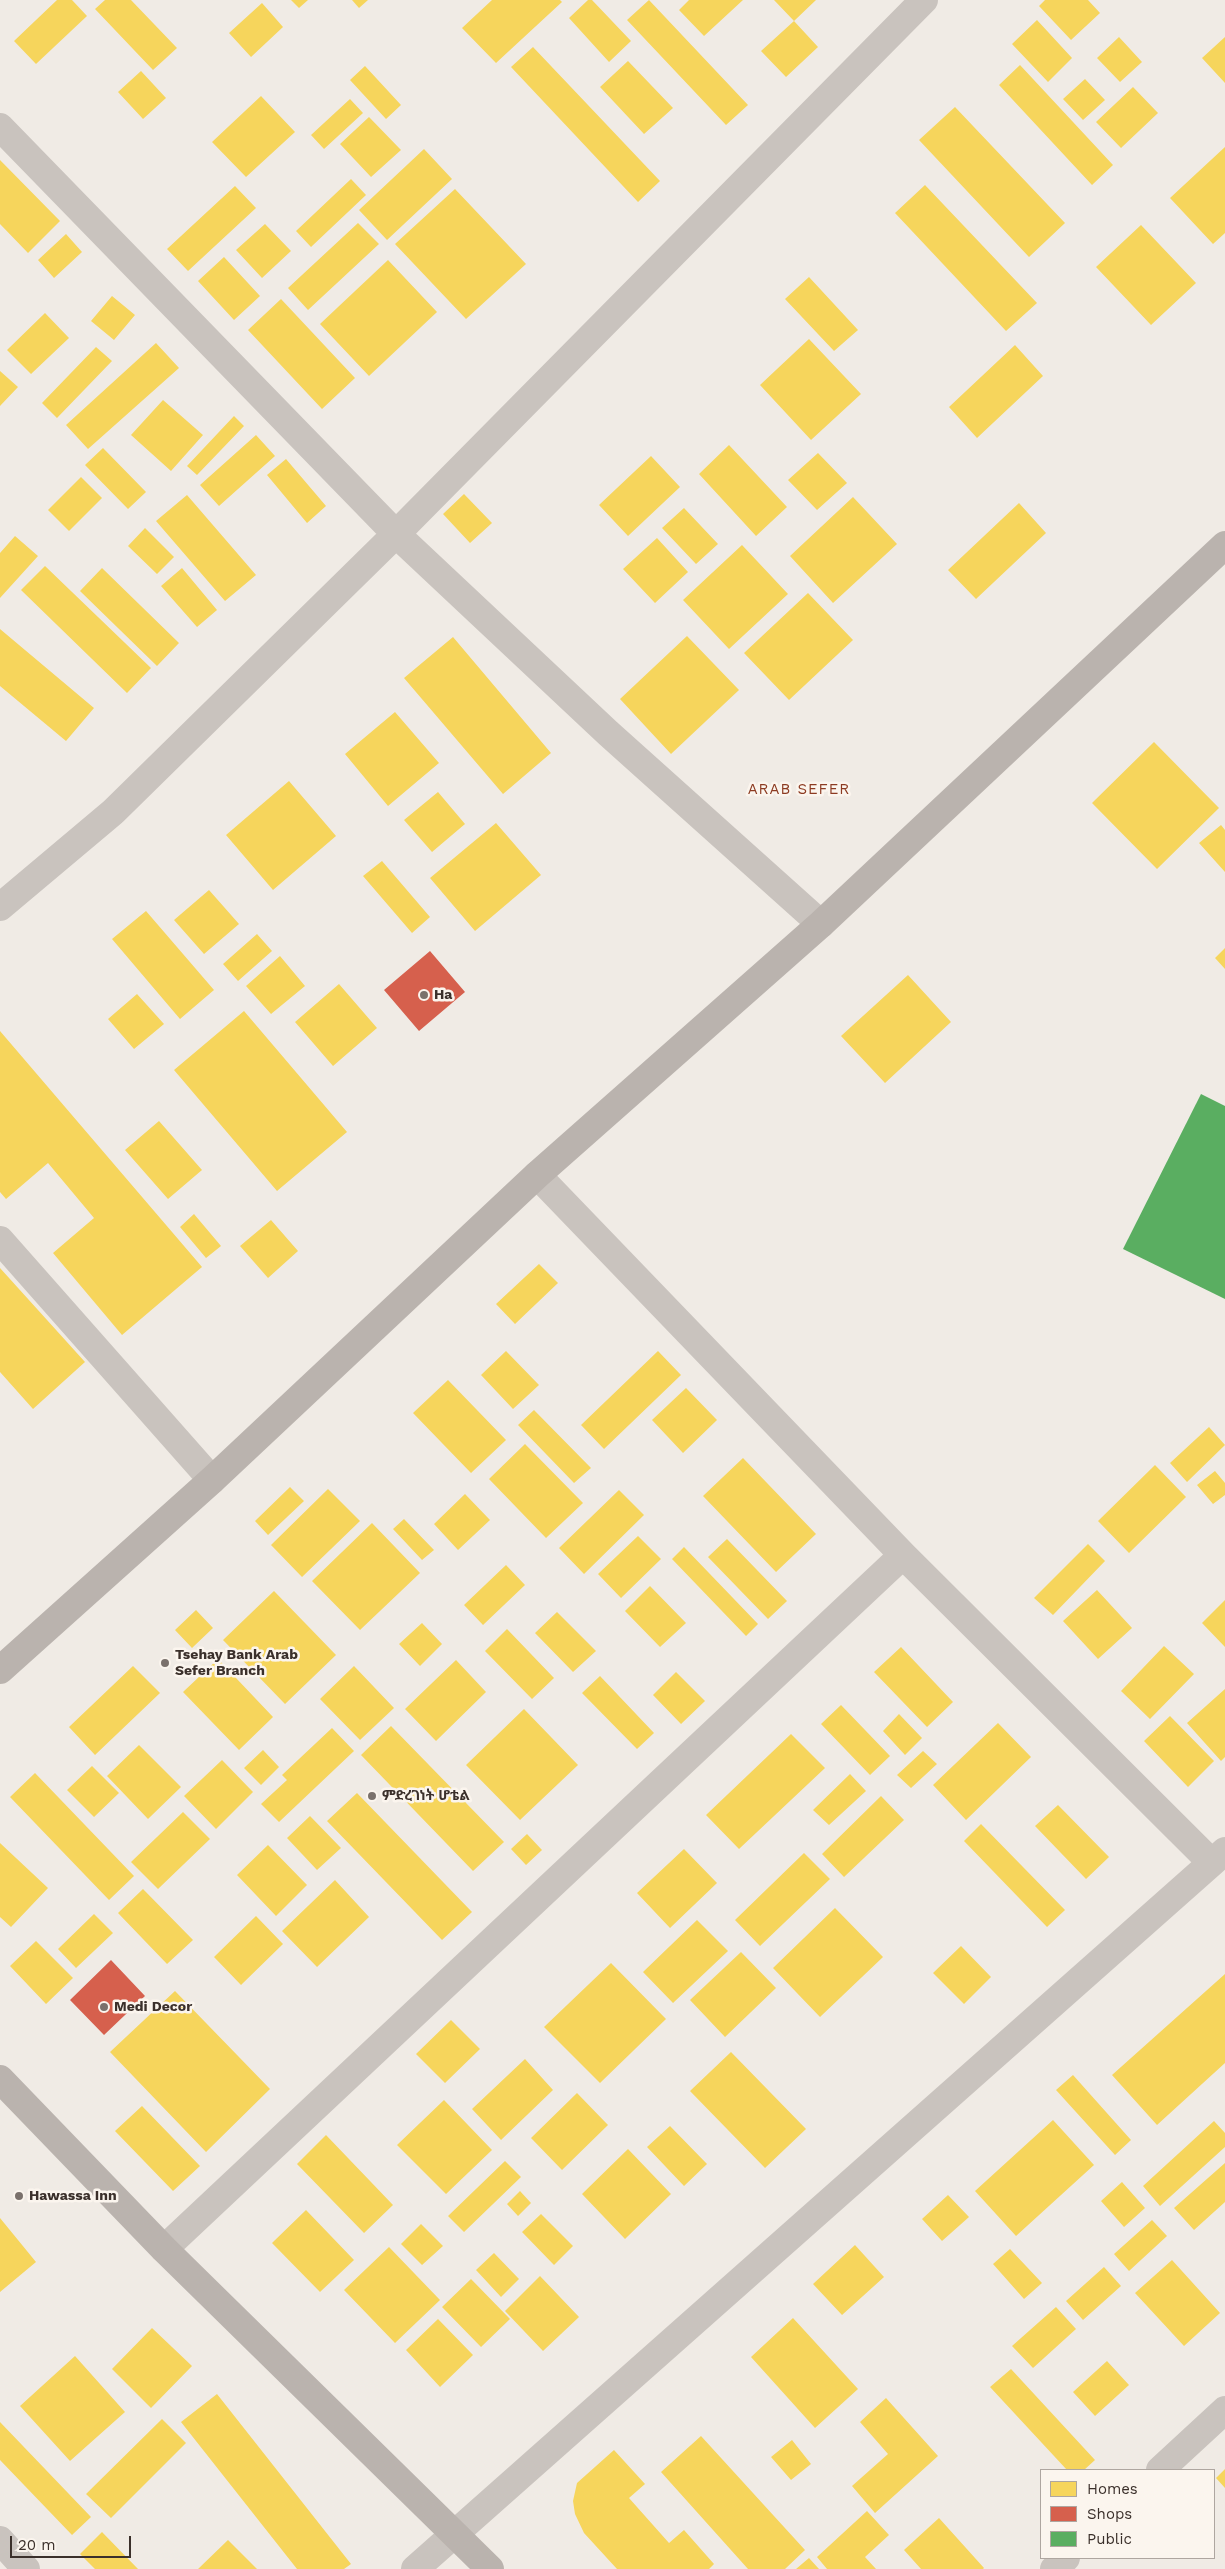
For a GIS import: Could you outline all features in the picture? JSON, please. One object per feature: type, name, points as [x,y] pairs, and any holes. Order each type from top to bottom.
[{"type":"street","points":[[0,906],[113,812],[396,534],[924,0]]},
{"type":"street","points":[[0,127],[396,534],[608,733],[821,924]]},
{"type":"street","points":[[0,1670],[212,1480],[537,1175],[821,924],[1225,545]]},
{"type":"street","points":[[415,2569],[455,2536],[1218,1857],[903,1555],[537,1175]]},
{"type":"street","points":[[0,1240],[212,1480]]},
{"type":"street","points":[[164,2249],[903,1555]]},
{"type":"street","points":[[0,2079],[164,2249],[490,2569]]},
{"type":"street","points":[[1161,2469],[1225,2410]]},
{"type":"street","points":[[0,2540],[26,2569]]},
{"type":"street","points":[[1054,2569],[1065,2559]]},
{"type":"building: Homes","points":[[57,0],[72,0],[87,16],[36,64],[14,41]]},
{"type":"building: Homes","points":[[105,0],[131,0],[177,48],[153,70],[95,9]]},
{"type":"building: Homes","points":[[291,0],[308,0],[299,8]]},
{"type":"building: Homes","points":[[352,0],[368,0],[359,8]]},
{"type":"building: Homes","points":[[492,0],[560,0],[562,2],[496,63],[462,28]]},
{"type":"building: Homes","points":[[588,0],[592,0],[631,41],[609,62],[569,18]]},
{"type":"building: Homes","points":[[649,0],[748,105],[726,125],[627,20]]},
{"type":"building: Homes","points":[[689,0],[743,0],[704,36],[679,10]]},
{"type":"building: Homes","points":[[774,0],[816,0],[794,21]]},
{"type":"building: Homes","points":[[1045,0],[1088,0],[1100,13],[1071,40],[1039,6]]},
{"type":"building: Homes","points":[[262,3],[283,27],[251,57],[229,33]]},
{"type":"building: Homes","points":[[1037,20],[1072,58],[1048,82],[1012,44]]},
{"type":"building: Homes","points":[[794,21],[818,47],[786,77],[761,51]]},
{"type":"building: Homes","points":[[1119,37],[1142,62],[1120,82],[1097,58]]},
{"type":"building: Homes","points":[[1225,37],[1225,83],[1202,58]]},
{"type":"building: Homes","points":[[533,47],[660,181],[638,202],[511,67]]},
{"type":"building: Homes","points":[[628,61],[673,108],[644,134],[600,87]]},
{"type":"building: Homes","points":[[1020,65],[1113,165],[1092,185],[999,85]]},
{"type":"building: Homes","points":[[365,66],[401,105],[386,119],[350,80]]},
{"type":"building: Homes","points":[[141,71],[166,98],[143,119],[118,92]]},
{"type":"building: Homes","points":[[1085,79],[1105,100],[1083,120],[1063,99]]},
{"type":"building: Homes","points":[[1133,87],[1158,113],[1121,148],[1096,122]]},
{"type":"building: Homes","points":[[261,96],[295,132],[246,177],[212,142]]},
{"type":"building: Homes","points":[[350,99],[363,113],[324,149],[311,135]]},
{"type":"building: Homes","points":[[955,107],[1065,223],[1029,257],[919,140]]},
{"type":"building: Homes","points":[[369,117],[401,150],[371,177],[340,144]]},
{"type":"building: Homes","points":[[1225,147],[1225,233],[1213,244],[1170,198]]},
{"type":"building: Homes","points":[[424,149],[452,179],[387,240],[359,210]]},
{"type":"building: Homes","points":[[0,160],[60,221],[28,253],[0,224]]},
{"type":"building: Homes","points":[[351,179],[366,195],[311,247],[296,231]]},
{"type":"building: Homes","points":[[925,185],[1037,303],[1006,331],[895,213]]},
{"type":"building: Homes","points":[[235,186],[256,208],[188,271],[167,249]]},
{"type":"building: Homes","points":[[455,189],[526,264],[466,319],[395,244]]},
{"type":"building: Homes","points":[[358,223],[379,244],[308,310],[288,288]]},
{"type":"building: Homes","points":[[265,224],[291,251],[262,278],[236,250]]},
{"type":"building: Homes","points":[[1141,225],[1196,283],[1151,325],[1096,267]]},
{"type":"building: Homes","points":[[66,234],[82,252],[54,278],[38,260]]},
{"type":"building: Homes","points":[[224,257],[260,296],[234,320],[198,281]]},
{"type":"building: Homes","points":[[388,260],[437,312],[369,376],[320,324]]},
{"type":"building: Homes","points":[[809,277],[858,330],[834,351],[785,299]]},
{"type":"building: Homes","points":[[112,296],[135,315],[114,340],[91,321]]},
{"type":"building: Homes","points":[[281,299],[355,378],[322,409],[248,330]]},
{"type":"building: Homes","points":[[45,313],[69,338],[31,374],[7,350]]},
{"type":"building: Homes","points":[[809,339],[861,394],[811,440],[760,385]]},
{"type":"building: Homes","points":[[156,343],[179,368],[88,449],[66,425]]},
{"type":"building: Homes","points":[[1015,345],[1043,376],[977,438],[949,407]]},
{"type":"building: Homes","points":[[96,347],[112,361],[57,418],[42,403]]},
{"type":"building: Homes","points":[[0,371],[18,387],[0,406]]},
{"type":"building: Homes","points":[[163,400],[203,435],[171,471],[131,435]]},
{"type":"building: Homes","points":[[234,416],[244,426],[197,475],[187,466]]},
{"type":"building: Homes","points":[[256,435],[275,456],[219,506],[200,485]]},
{"type":"building: Homes","points":[[729,445],[787,507],[756,536],[699,474]]},
{"type":"building: Homes","points":[[103,448],[146,492],[128,509],[85,465]]},
{"type":"building: Homes","points":[[818,453],[847,483],[817,510],[788,480]]},
{"type":"building: Homes","points":[[651,456],[680,487],[628,536],[599,505]]},
{"type":"building: Homes","points":[[286,459],[326,506],[307,523],[267,475]]},
{"type":"building: Homes","points":[[81,477],[102,498],[69,531],[48,510]]},
{"type":"building: Homes","points":[[464,494],[492,523],[470,543],[443,514]]},
{"type":"building: Homes","points":[[187,495],[256,575],[225,601],[156,521]]},
{"type":"building: Homes","points":[[853,497],[897,544],[833,603],[790,556]]},
{"type":"building: Homes","points":[[1019,503],[1046,533],[976,599],[948,570]]},
{"type":"building: Homes","points":[[684,508],[718,544],[696,564],[662,528]]},
{"type":"building: Homes","points":[[145,528],[174,557],[157,574],[128,546]]},
{"type":"building: Homes","points":[[15,536],[38,556],[0,598],[0,553]]},
{"type":"building: Homes","points":[[657,538],[688,572],[655,603],[623,569]]},
{"type":"building: Homes","points":[[742,545],[788,594],[729,649],[683,600]]},
{"type":"building: Homes","points":[[45,566],[151,668],[127,693],[21,590]]},
{"type":"building: Homes","points":[[102,568],[179,643],[157,666],[80,591]]},
{"type":"building: Homes","points":[[182,568],[217,610],[197,627],[161,586]]},
{"type":"building: Homes","points":[[808,593],[853,640],[789,700],[744,653]]},
{"type":"building: Homes","points":[[0,629],[94,708],[66,741],[0,686]]},
{"type":"building: Homes","points":[[687,636],[739,690],[671,754],[620,699]]},
{"type":"building: Homes","points":[[453,637],[551,753],[503,794],[404,678]]},
{"type":"building: Homes","points":[[395,712],[439,763],[388,806],[345,754]]},
{"type":"building: Homes","points":[[1154,742],[1219,808],[1157,869],[1092,803]]},
{"type":"building: Homes","points":[[289,781],[336,836],[273,890],[226,835]]},
{"type":"building: Homes","points":[[438,792],[465,824],[432,852],[404,820]]},
{"type":"building: Homes","points":[[496,823],[541,875],[475,931],[430,878]]},
{"type":"building: Homes","points":[[1221,825],[1225,830],[1225,872],[1199,843]]},
{"type":"building: Homes","points":[[382,861],[430,917],[412,933],[363,876]]},
{"type":"building: Homes","points":[[209,890],[239,924],[204,954],[174,920]]},
{"type":"building: Homes","points":[[146,911],[214,990],[180,1019],[112,939]]},
{"type":"building: Homes","points":[[257,934],[272,951],[238,981],[223,964]]},
{"type":"building: Homes","points":[[1225,948],[1225,969],[1215,958]]},
{"type":"building: Homes","points":[[280,956],[305,986],[271,1014],[246,986]]},
{"type":"building: Homes","points":[[908,975],[951,1022],[885,1083],[841,1036]]},
{"type":"building: Homes","points":[[339,984],[377,1028],[333,1066],[295,1022]]},
{"type":"building: Homes","points":[[137,994],[164,1024],[134,1049],[108,1019]]},
{"type":"building: Homes","points":[[244,1011],[347,1132],[277,1191],[174,1070]]},
{"type":"building: Homes","points":[[0,1031],[202,1267],[122,1335],[53,1253],[94,1218],[48,1163],[6,1199],[0,1192]]},
{"type":"building: Homes","points":[[159,1121],[202,1170],[168,1199],[125,1150]]},
{"type":"building: Homes","points":[[194,1214],[221,1246],[206,1258],[180,1227]]},
{"type":"building: Homes","points":[[271,1220],[298,1251],[268,1278],[240,1246]]},
{"type":"building: Homes","points":[[539,1264],[558,1283],[515,1324],[496,1304]]},
{"type":"building: Homes","points":[[0,1268],[85,1362],[33,1409],[0,1372]]},
{"type":"building: Homes","points":[[506,1351],[539,1385],[513,1409],[481,1375]]},
{"type":"building: Homes","points":[[658,1351],[681,1375],[604,1449],[581,1425]]},
{"type":"building: Homes","points":[[448,1380],[506,1440],[471,1473],[413,1413]]},
{"type":"building: Homes","points":[[686,1388],[717,1420],[683,1453],[652,1420]]},
{"type":"building: Homes","points":[[534,1410],[591,1468],[574,1483],[518,1425]]},
{"type":"building: Homes","points":[[1209,1427],[1225,1445],[1187,1482],[1170,1463]]},
{"type":"building: Homes","points":[[525,1444],[583,1503],[546,1538],[489,1479]]},
{"type":"building: Homes","points":[[743,1458],[816,1534],[776,1572],[703,1496]]},
{"type":"building: Homes","points":[[1155,1465],[1186,1497],[1129,1553],[1098,1521]]},
{"type":"building: Homes","points":[[1215,1471],[1225,1483],[1225,1495],[1213,1504],[1197,1485]]},
{"type":"building: Homes","points":[[290,1487],[304,1501],[268,1535],[255,1521]]},
{"type":"building: Homes","points":[[328,1489],[360,1521],[302,1577],[271,1545]]},
{"type":"building: Homes","points":[[619,1490],[644,1515],[584,1574],[559,1548]]},
{"type":"building: Homes","points":[[465,1494],[490,1520],[458,1550],[434,1524]]},
{"type":"building: Homes","points":[[404,1519],[434,1550],[422,1560],[393,1529]]},
{"type":"building: Homes","points":[[372,1523],[420,1573],[360,1630],[312,1581]]},
{"type":"building: Homes","points":[[638,1536],[661,1559],[621,1598],[598,1574]]},
{"type":"building: Homes","points":[[727,1539],[787,1601],[768,1619],[708,1557]]},
{"type":"building: Homes","points":[[1088,1544],[1105,1561],[1053,1615],[1034,1598]]},
{"type":"building: Homes","points":[[684,1547],[758,1624],[746,1636],[672,1559]]},
{"type":"building: Homes","points":[[506,1565],[525,1585],[483,1625],[464,1605]]},
{"type":"building: Homes","points":[[650,1586],[686,1623],[660,1647],[625,1611]]},
{"type":"building: Homes","points":[[1097,1590],[1132,1628],[1098,1659],[1063,1621]]},
{"type":"building: Homes","points":[[274,1591],[336,1655],[285,1704],[223,1640]]},
{"type":"building: Homes","points":[[1225,1600],[1225,1647],[1202,1623]]},
{"type":"building: Homes","points":[[196,1610],[213,1628],[192,1648],[175,1630]]},
{"type":"building: Homes","points":[[557,1612],[596,1651],[573,1672],[535,1633]]},
{"type":"building: Homes","points":[[422,1623],[442,1644],[420,1666],[399,1644]]},
{"type":"building: Homes","points":[[507,1629],[554,1678],[532,1699],[485,1651]]},
{"type":"building: Homes","points":[[1164,1646],[1194,1674],[1150,1719],[1121,1691]]},
{"type":"building: Homes","points":[[901,1647],[953,1702],[927,1727],[874,1672]]},
{"type":"building: Homes","points":[[218,1659],[273,1717],[239,1750],[183,1692]]},
{"type":"building: Homes","points":[[456,1660],[486,1692],[436,1741],[405,1709]]},
{"type":"building: Homes","points":[[133,1666],[160,1693],[95,1755],[69,1727]]},
{"type":"building: Homes","points":[[354,1666],[394,1708],[360,1740],[320,1699]]},
{"type":"building: Homes","points":[[676,1672],[705,1701],[681,1724],[653,1695]]},
{"type":"building: Homes","points":[[600,1676],[654,1733],[637,1749],[582,1693]]},
{"type":"building: Homes","points":[[1225,1689],[1225,1757],[1221,1761],[1187,1723]]},
{"type":"building: Homes","points":[[841,1705],[890,1756],[870,1775],[821,1724]]},
{"type":"building: Homes","points":[[524,1709],[578,1765],[520,1820],[466,1765]]},
{"type":"building: Homes","points":[[899,1714],[922,1738],[905,1755],[883,1731]]},
{"type":"building: Homes","points":[[1170,1716],[1214,1761],[1188,1787],[1144,1741]]},
{"type":"building: Homes","points":[[998,1723],[1031,1757],[966,1820],[933,1785]]},
{"type":"building: Homes","points":[[391,1726],[504,1842],[473,1871],[361,1755]]},
{"type":"building: Homes","points":[[332,1728],[354,1751],[279,1822],[261,1804],[287,1780],[282,1775]]},
{"type":"building: Homes","points":[[791,1734],[825,1768],[739,1849],[706,1815]]},
{"type":"building: Homes","points":[[139,1745],[181,1787],[148,1819],[107,1776]]},
{"type":"building: Homes","points":[[263,1750],[279,1767],[261,1785],[244,1768]]},
{"type":"building: Homes","points":[[923,1751],[937,1764],[911,1788],[897,1775]]},
{"type":"building: Homes","points":[[222,1760],[253,1792],[216,1829],[184,1796]]},
{"type":"building: Homes","points":[[92,1766],[119,1793],[94,1817],[67,1790]]},
{"type":"building: Homes","points":[[35,1773],[134,1876],[109,1900],[10,1797]]},
{"type":"building: Homes","points":[[850,1774],[866,1791],[829,1825],[813,1810]]},
{"type":"building: Homes","points":[[357,1793],[472,1912],[442,1940],[327,1821]]},
{"type":"building: Homes","points":[[881,1796],[904,1820],[844,1877],[822,1854]]},
{"type":"building: Homes","points":[[1058,1805],[1109,1857],[1086,1879],[1035,1826]]},
{"type":"building: Homes","points":[[183,1812],[210,1839],[158,1889],[131,1862]]},
{"type":"building: Homes","points":[[310,1816],[341,1848],[317,1870],[287,1838]]},
{"type":"building: Homes","points":[[981,1824],[1065,1910],[1047,1927],[964,1841]]},
{"type":"building: Homes","points":[[527,1834],[542,1850],[526,1865],[511,1849]]},
{"type":"building: Homes","points":[[0,1843],[48,1888],[11,1927],[0,1917]]},
{"type":"building: Homes","points":[[268,1845],[307,1885],[276,1916],[237,1875]]},
{"type":"building: Homes","points":[[684,1849],[717,1883],[670,1928],[637,1893]]},
{"type":"building: Homes","points":[[804,1853],[830,1879],[760,1946],[735,1920]]},
{"type":"building: Homes","points":[[335,1880],[369,1917],[317,1967],[282,1931]]},
{"type":"building: Homes","points":[[143,1889],[193,1940],[167,1964],[118,1913]]},
{"type":"building: Homes","points":[[835,1908],[883,1957],[820,2017],[773,1968]]},
{"type":"building: Homes","points":[[94,1914],[113,1933],[76,1968],[58,1949]]},
{"type":"building: Homes","points":[[256,1916],[283,1944],[241,1985],[214,1957]]},
{"type":"building: Homes","points":[[697,1920],[728,1951],[673,2003],[643,1972]]},
{"type":"building: Homes","points":[[36,1941],[73,1978],[46,2004],[10,1966]]},
{"type":"building: Homes","points":[[961,1946],[991,1977],[964,2004],[933,1973]]},
{"type":"building: Homes","points":[[741,1952],[776,1988],[725,2037],[690,2000]]},
{"type":"building: Homes","points":[[611,1963],[666,2019],[600,2083],[544,2027]]},
{"type":"building: Homes","points":[[1225,1974],[1225,2063],[1157,2125],[1112,2075]]},
{"type":"building: Homes","points":[[175,1991],[270,2089],[206,2152],[110,2052]]},
{"type":"building: Homes","points":[[451,2020],[480,2049],[445,2083],[416,2054]]},
{"type":"building: Homes","points":[[731,2052],[806,2129],[765,2168],[690,2091]]},
{"type":"building: Homes","points":[[525,2059],[553,2090],[501,2140],[472,2109]]},
{"type":"building: Homes","points":[[1073,2075],[1131,2140],[1115,2155],[1056,2090]]},
{"type":"building: Homes","points":[[577,2093],[608,2125],[562,2170],[531,2138]]},
{"type":"building: Homes","points":[[444,2100],[492,2150],[446,2194],[397,2145]]},
{"type":"building: Homes","points":[[142,2106],[200,2166],[173,2191],[115,2131]]},
{"type":"building: Homes","points":[[1053,2120],[1094,2165],[1016,2236],[975,2191]]},
{"type":"building: Homes","points":[[1214,2121],[1225,2133],[1225,2147],[1160,2206],[1143,2186]]},
{"type":"building: Homes","points":[[670,2126],[707,2164],[684,2186],[647,2147]]},
{"type":"building: Homes","points":[[326,2135],[393,2205],[364,2233],[297,2164]]},
{"type":"building: Homes","points":[[628,2149],[671,2194],[625,2239],[582,2194]]},
{"type":"building: Homes","points":[[505,2161],[521,2177],[464,2232],[448,2216]]},
{"type":"building: Homes","points":[[1225,2163],[1225,2202],[1194,2230],[1174,2208]]},
{"type":"building: Homes","points":[[1122,2182],[1145,2208],[1124,2227],[1101,2201]]},
{"type":"building: Homes","points":[[520,2191],[531,2203],[518,2216],[507,2204]]},
{"type":"building: Homes","points":[[948,2195],[969,2217],[942,2241],[922,2219]]},
{"type":"building: Homes","points":[[306,2210],[354,2260],[320,2292],[272,2243]]},
{"type":"building: Homes","points":[[541,2214],[573,2246],[554,2265],[522,2232]]},
{"type":"building: Homes","points":[[0,2218],[36,2262],[0,2292]]},
{"type":"building: Homes","points":[[1152,2220],[1167,2236],[1129,2271],[1114,2254]]},
{"type":"building: Homes","points":[[421,2224],[443,2246],[422,2265],[401,2244]]},
{"type":"building: Homes","points":[[855,2245],[884,2277],[842,2315],[813,2284]]},
{"type":"building: Homes","points":[[389,2247],[440,2300],[395,2343],[344,2290]]},
{"type":"building: Homes","points":[[1010,2249],[1042,2283],[1024,2299],[993,2264]]},
{"type":"building: Homes","points":[[494,2253],[519,2279],[501,2297],[476,2270]]},
{"type":"building: Homes","points":[[1172,2260],[1220,2313],[1184,2346],[1135,2293]]},
{"type":"building: Homes","points":[[1104,2267],[1121,2286],[1083,2320],[1066,2301]]},
{"type":"building: Homes","points":[[540,2276],[579,2317],[543,2351],[505,2311]]},
{"type":"building: Homes","points":[[471,2279],[510,2319],[481,2347],[442,2307]]},
{"type":"building: Homes","points":[[1056,2307],[1076,2329],[1033,2368],[1012,2346]]},
{"type":"building: Homes","points":[[793,2318],[858,2389],[815,2428],[751,2357]]},
{"type":"building: Homes","points":[[438,2319],[473,2355],[440,2387],[406,2350]]},
{"type":"building: Homes","points":[[152,2328],[192,2366],[151,2408],[112,2369]]},
{"type":"building: Homes","points":[[75,2356],[125,2412],[70,2461],[20,2406]]},
{"type":"building: Homes","points":[[1107,2361],[1129,2385],[1095,2416],[1073,2392]]},
{"type":"building: Homes","points":[[1011,2369],[1095,2460],[1085,2469],[1066,2469],[990,2387]]},
{"type":"building: Homes","points":[[217,2394],[351,2564],[344,2569],[297,2569],[181,2422]]},
{"type":"building: Homes","points":[[886,2398],[938,2456],[875,2513],[852,2486],[888,2454],[860,2422]]},
{"type":"building: Homes","points":[[162,2419],[186,2443],[111,2518],[86,2494]]},
{"type":"building: Homes","points":[[0,2422],[91,2517],[72,2535],[0,2460]]},
{"type":"building: Homes","points":[[701,2436],[805,2550],[785,2569],[748,2569],[661,2472]]},
{"type":"building: Homes","points":[[792,2440],[811,2464],[791,2480],[771,2457]]},
{"type":"building: Homes","points":[[614,2450],[645,2484],[629,2498],[669,2543],[684,2530],[714,2564],[709,2569],[617,2569],[584,2533],[575,2514],[573,2501],[577,2483]]},
{"type":"building: Homes","points":[[1225,2469],[1225,2488],[1216,2478]]},
{"type":"building: Homes","points":[[867,2511],[889,2535],[865,2557],[876,2569],[827,2569],[817,2557]]},
{"type":"building: Homes","points":[[939,2518],[983,2569],[921,2569],[904,2550]]},
{"type":"building: Homes","points":[[102,2532],[138,2569],[95,2569],[80,2554]]},
{"type":"building: Homes","points":[[228,2540],[257,2569],[198,2569]]},
{"type":"building: Homes","points":[[809,2558],[819,2569],[796,2569]]},
{"type":"building: Shops","points":[[430,951],[465,992],[419,1031],[384,990]]},
{"type":"building: Shops","points":[[111,1960],[145,1996],[104,2035],[70,2000]]},
{"type":"building: Public","points":[[1201,1094],[1225,1106],[1225,1299],[1123,1249]]},
{"type":"place","name":"Ha","points":[[424,995]]},
{"type":"place","name":"Tsehay Bank Arab Sefer Branch","points":[[165,1663]]},
{"type":"place","name":"ምድረገነት ሆቴል","points":[[372,1796]]},
{"type":"place","name":"Medi Decor","points":[[104,2007]]},
{"type":"place","name":"Hawassa Inn","points":[[19,2196]]},
{"type":"district","name":"ARAB SEFER","points":[[799,790]]}]
